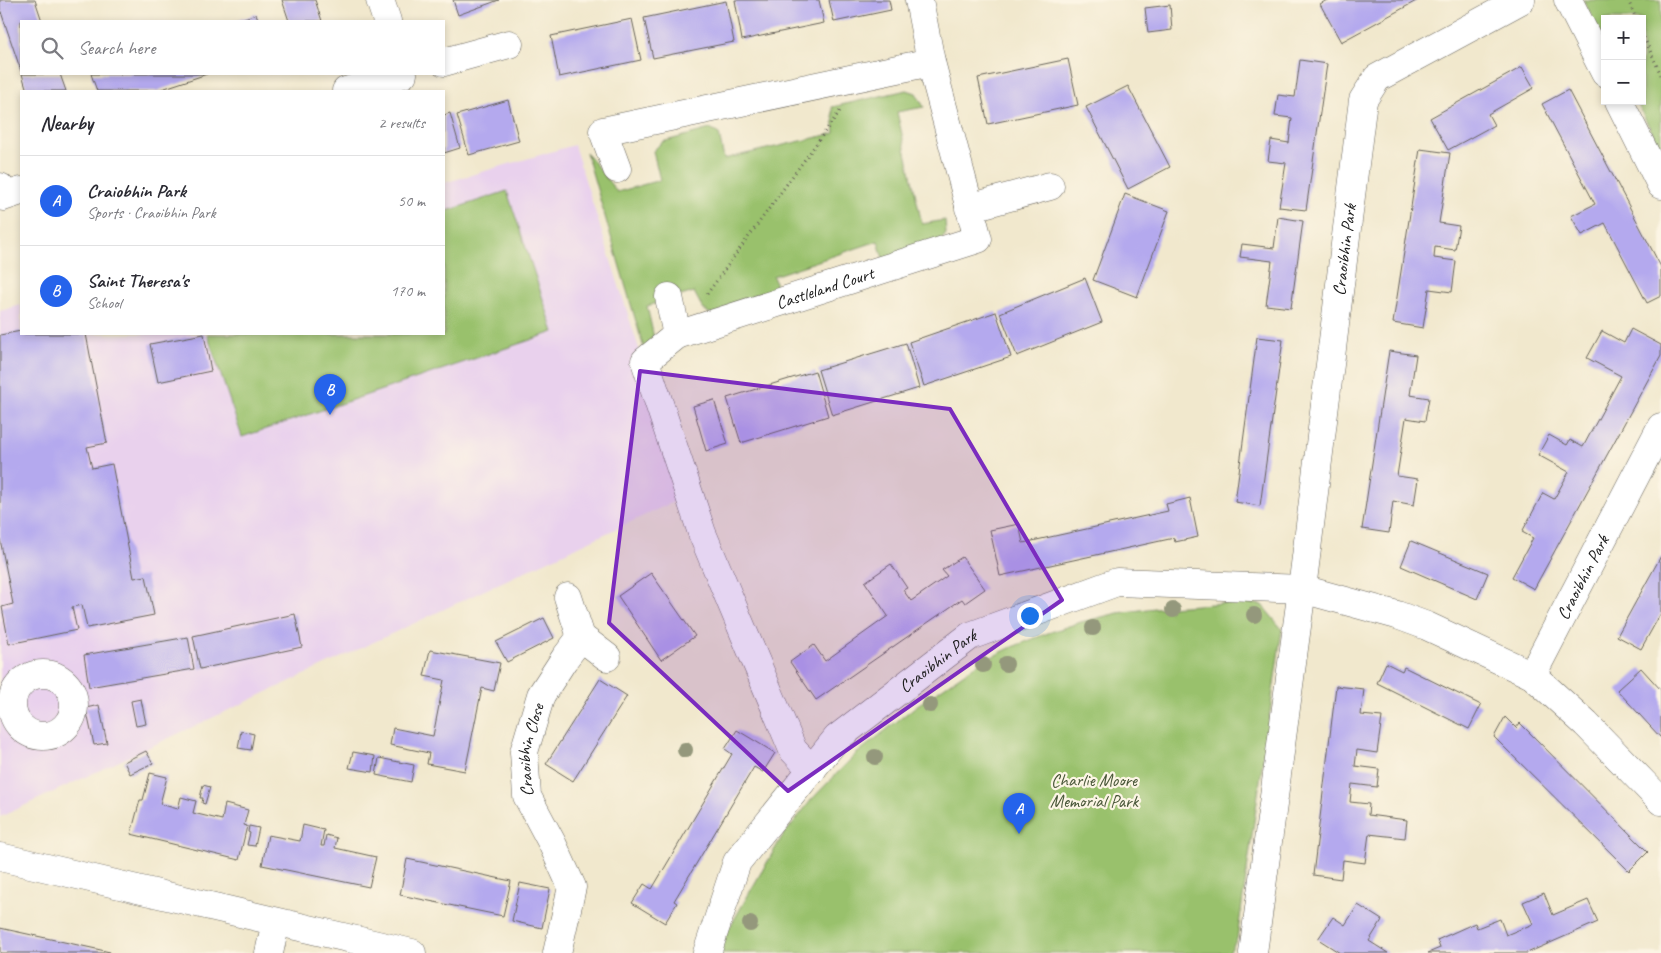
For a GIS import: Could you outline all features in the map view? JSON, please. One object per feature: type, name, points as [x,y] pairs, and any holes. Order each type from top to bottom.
[{"type":"street","points":[[380,0],[387,20]]},
{"type":"street","name":"Castleland Court","points":[[678,335],[978,239],[931,62],[919,0]]},
{"type":"street","name":"Craoibhin Park","points":[[1253,953],[1302,589],[1363,100],[1377,78],[1520,0]]},
{"type":"street","points":[[1568,0],[1601,66]]},
{"type":"street","points":[[445,62],[509,44]]},
{"type":"street","points":[[617,169],[603,131],[931,62]]},
{"type":"street","points":[[349,90],[400,75]]},
{"type":"street","points":[[1621,105],[1661,184]]},
{"type":"street","points":[[969,208],[1050,186]]},
{"type":"street","points":[[0,187],[3,197],[20,191]]},
{"type":"street","points":[[669,297],[678,335],[645,362],[702,533],[793,750],[812,770]]},
{"type":"street","name":"Craoibhin Park","points":[[1532,676],[1661,427]]},
{"type":"street","name":"Craoibhin Park","points":[[707,953],[737,862],[837,738],[970,636],[1117,582],[1302,589],[1397,614],[1427,626],[1532,676],[1586,724],[1661,801]]},
{"type":"street","points":[[568,597],[581,637],[607,657]]},
{"type":"street","name":"Craoibhin Close","points":[[557,953],[572,888],[552,843],[527,796],[524,752],[541,695],[581,637]]},
{"type":"street","points":[[0,858],[412,953]]},
{"type":"street","points":[[269,953],[276,922]]},
{"type":"path","points":[[1628,0],[1634,15]]},
{"type":"path","points":[[1646,42],[1661,75]]},
{"type":"path","points":[[706,295],[852,96],[848,80]]},
{"type":"highlighted area","points":[[640,371],[950,409],[1062,600],[788,791],[609,623]]},
{"type":"shaded area","points":[[574,145],[686,496],[0,817],[0,311],[20,305],[20,335],[445,335],[445,183]]},
{"type":"green space","points":[[1583,0],[1661,0],[1661,150],[1638,105],[1646,105],[1646,15],[1601,15],[1601,34]]},
{"type":"green space","points":[[907,90],[916,93],[924,107],[897,112],[922,224],[945,220],[946,234],[935,248],[884,262],[878,241],[773,276],[779,296],[715,317],[703,309],[694,292],[647,306],[656,347],[645,352],[586,152],[617,192],[660,180],[653,151],[662,142],[710,129],[719,134],[724,159],[835,133],[832,107]]},
{"type":"green space","points":[[507,191],[554,332],[242,437],[207,335],[445,335],[445,212]]},
{"type":"green space","name":"Charlie Moore Memorial Park","points":[[1240,602],[1262,605],[1282,629],[1237,939],[1229,953],[720,953],[727,932],[782,837],[812,799],[855,755],[916,706],[979,663],[1012,647],[1048,633],[1081,622],[1118,613],[1155,608]]},
{"type":"building","points":[[0,0],[35,0],[42,20],[20,20],[20,68],[0,9]]},
{"type":"building","points":[[282,0],[315,0],[322,20],[289,20]]},
{"type":"building","points":[[453,0],[499,0],[458,15]]},
{"type":"building","points":[[735,0],[819,0],[824,23],[742,40]]},
{"type":"building","points":[[829,0],[889,0],[891,10],[834,22]]},
{"type":"building","points":[[1327,0],[1418,0],[1341,42],[1320,4]]},
{"type":"building","points":[[726,1],[734,42],[653,58],[644,18]]},
{"type":"building","points":[[1170,5],[1172,30],[1148,33],[1145,8]]},
{"type":"building","points":[[256,14],[259,20],[239,20]]},
{"type":"building","points":[[632,19],[641,60],[559,77],[551,36]]},
{"type":"building","points":[[1068,59],[1078,105],[988,124],[978,78]]},
{"type":"building","points":[[1300,60],[1327,64],[1306,210],[1279,207],[1286,163],[1268,161],[1271,140],[1289,143],[1292,118],[1275,116],[1278,95],[1295,97]]},
{"type":"building","points":[[1522,67],[1534,88],[1488,114],[1494,125],[1448,150],[1430,118]]},
{"type":"building","points":[[22,75],[60,75],[66,90],[27,90]]},
{"type":"building","points":[[91,75],[204,75],[159,90],[97,90]]},
{"type":"building","points":[[1128,86],[1170,167],[1128,189],[1086,107]]},
{"type":"building","points":[[1568,90],[1661,267],[1661,296],[1647,303],[1605,223],[1582,235],[1571,216],[1595,204],[1542,104]]},
{"type":"building","points":[[508,100],[519,141],[469,155],[457,115]]},
{"type":"building","points":[[450,113],[460,148],[445,153],[445,115]]},
{"type":"building","points":[[1420,149],[1450,153],[1439,223],[1459,226],[1455,250],[1435,247],[1434,258],[1456,261],[1452,292],[1429,289],[1423,328],[1393,323]]},
{"type":"building","points":[[1125,194],[1169,211],[1137,297],[1093,280]]},
{"type":"building","points":[[1278,217],[1303,221],[1291,308],[1266,305],[1272,261],[1240,257],[1242,244],[1274,248]]},
{"type":"building","points":[[1085,278],[1102,322],[1017,356],[1000,313]]},
{"type":"building","points":[[996,312],[1011,357],[924,386],[909,342]]},
{"type":"building","points":[[1631,329],[1661,345],[1661,356],[1534,589],[1512,577],[1533,538],[1522,532],[1543,493],[1554,499],[1569,472],[1538,455],[1549,435],[1567,445],[1570,440],[1583,447],[1621,376],[1587,358],[1602,331],[1624,343]]},
{"type":"building","points":[[20,331],[20,335],[86,335],[107,443],[87,447],[92,468],[112,464],[134,578],[146,576],[154,615],[87,628],[82,605],[72,607],[77,630],[9,644],[2,607],[13,604],[0,539],[0,335]]},
{"type":"building","points":[[204,335],[211,371],[158,382],[150,344]]},
{"type":"building","points":[[1257,337],[1283,340],[1260,506],[1235,502]]},
{"type":"building","points":[[906,343],[919,388],[832,415],[818,370]]},
{"type":"building","points":[[1389,351],[1416,355],[1410,395],[1429,398],[1425,421],[1406,418],[1397,476],[1418,479],[1414,505],[1393,501],[1389,533],[1362,529]]},
{"type":"building","points":[[815,371],[828,416],[741,443],[727,398]]},
{"type":"building","points":[[714,400],[728,444],[706,451],[693,406]]},
{"type":"building","points":[[1190,498],[1198,537],[1175,542],[1174,538],[1000,576],[990,530],[1019,524],[1023,543],[1168,511],[1166,504]]},
{"type":"building","points":[[1411,541],[1488,573],[1477,599],[1401,566]]},
{"type":"building","points":[[1661,556],[1661,613],[1641,649],[1617,636]]},
{"type":"building","points":[[962,557],[985,589],[965,603],[962,599],[816,700],[790,662],[814,645],[825,661],[888,616],[865,582],[891,564],[907,588],[903,590],[911,601],[947,576],[942,570]]},
{"type":"building","points":[[651,573],[695,636],[661,660],[618,596]]},
{"type":"building","points":[[295,614],[302,647],[200,669],[193,636]]},
{"type":"building","points":[[544,618],[554,638],[507,662],[496,642]]},
{"type":"building","points":[[188,637],[194,669],[89,687],[84,655]]},
{"type":"building","points":[[430,650],[500,663],[494,691],[482,688],[465,771],[427,764],[429,753],[390,745],[393,728],[433,736],[444,680],[424,676]]},
{"type":"building","points":[[1386,663],[1402,671],[1404,667],[1481,705],[1469,729],[1377,683]]},
{"type":"building","points":[[1641,668],[1661,690],[1661,738],[1617,690]]},
{"type":"building","points":[[600,679],[627,696],[573,781],[546,764]]},
{"type":"building","points":[[1336,686],[1364,689],[1361,715],[1382,717],[1377,753],[1357,750],[1355,766],[1379,769],[1377,787],[1352,784],[1350,802],[1369,804],[1368,815],[1407,820],[1405,838],[1369,834],[1365,863],[1343,860],[1341,879],[1313,875]]},
{"type":"building","points":[[141,699],[146,724],[136,726],[131,701]]},
{"type":"building","points":[[99,705],[107,743],[94,745],[86,708]]},
{"type":"building","points":[[1505,717],[1516,728],[1520,723],[1648,852],[1629,871],[1494,737]]},
{"type":"building","points":[[737,730],[775,753],[763,772],[754,767],[674,901],[677,903],[665,923],[632,903],[644,884],[652,889],[732,754],[725,749]]},
{"type":"building","points":[[241,731],[254,734],[251,750],[238,748]]},
{"type":"building","points":[[146,751],[153,763],[130,774],[124,762]]},
{"type":"building","points":[[353,752],[375,756],[373,772],[349,768]]},
{"type":"building","points":[[379,758],[414,765],[411,782],[376,775]]},
{"type":"building","points":[[150,773],[167,777],[160,804],[178,809],[181,797],[196,801],[193,813],[222,820],[225,804],[248,810],[244,825],[247,826],[239,860],[131,834],[140,800],[143,800]]},
{"type":"building","points":[[203,785],[210,787],[205,804],[202,803],[203,798],[200,798]]},
{"type":"building","points":[[303,825],[324,830],[321,846],[324,846],[326,835],[337,838],[335,848],[376,857],[369,887],[262,865],[268,835],[300,841]]},
{"type":"building","points":[[249,826],[259,828],[255,846],[247,845],[250,833],[248,832]]},
{"type":"building","points":[[407,859],[511,881],[503,916],[400,895]]},
{"type":"building","points":[[520,883],[550,889],[542,928],[512,921]]},
{"type":"building","points":[[1544,893],[1553,915],[1588,900],[1598,922],[1527,953],[1428,953],[1440,948],[1437,940],[1475,923],[1477,928],[1500,919],[1506,935],[1533,924],[1523,902]]},
{"type":"building","points":[[1358,905],[1382,920],[1369,941],[1388,953],[1340,953],[1318,939],[1333,917],[1345,925]]},
{"type":"building","points":[[0,928],[110,952],[110,953],[0,953]]},
{"type":"place","name":"Saint Theresa's","points":[[330,415]]},
{"type":"place","name":"Craiobhin Park","points":[[1019,834]]}]
